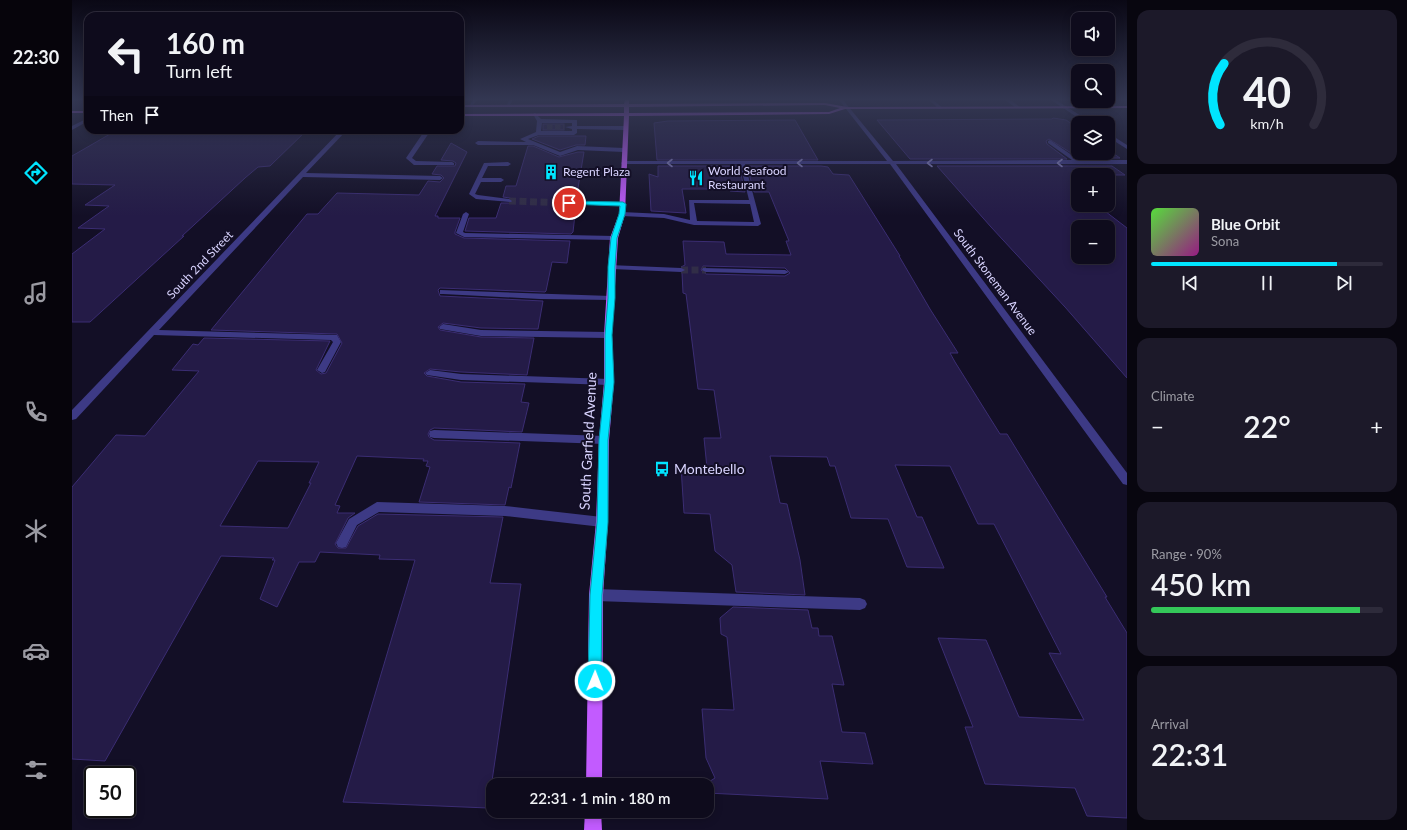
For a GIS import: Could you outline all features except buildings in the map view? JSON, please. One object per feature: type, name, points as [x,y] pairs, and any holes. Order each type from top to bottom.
[{"type":"main road","name":"South Garfield Avenue","points":[[594,778],[596,595],[602,522],[604,440],[609,382],[608,335],[614,238],[622,214],[623,204],[625,139]]},
{"type":"main road","points":[[593,818],[593,830]]},
{"type":"street","name":"South 2nd Street","points":[[72,416],[336,139]]},
{"type":"street","points":[[422,139],[409,158],[414,163],[452,164]]},
{"type":"street","points":[[523,139],[560,154],[572,144],[624,150]]},
{"type":"street","points":[[570,139],[572,144]]},
{"type":"street","name":"South Stoneman Avenue","points":[[872,139],[892,163],[1127,481]]},
{"type":"street","points":[[1115,139],[1127,147]]},
{"type":"street","points":[[1050,142],[1078,162]]},
{"type":"street","points":[[478,143],[535,144]]},
{"type":"street","points":[[624,164],[1127,162]]},
{"type":"street","points":[[622,214],[664,216],[694,223],[758,224],[742,163]]},
{"type":"street","points":[[508,164],[486,164],[472,194],[476,198],[509,201]]},
{"type":"street","points":[[302,175],[440,178]]},
{"type":"street","points":[[478,180],[501,180]]},
{"type":"street","points":[[694,223],[691,201],[752,202]]},
{"type":"street","points":[[569,203],[623,204]]},
{"type":"street","points":[[466,214],[459,233],[464,235],[614,238]]},
{"type":"street","points":[[612,267],[681,270]]},
{"type":"street","points":[[706,270],[785,272]]},
{"type":"street","points":[[443,292],[540,297],[611,298]]},
{"type":"street","points":[[443,327],[481,333],[608,335]]},
{"type":"street","points":[[152,332],[334,337],[337,342],[322,370]]},
{"type":"street","points":[[430,374],[461,377],[609,382]]},
{"type":"street","points":[[434,434],[604,440]]},
{"type":"street","points":[[342,542],[353,522],[377,507],[505,511],[602,522]]},
{"type":"street","points":[[596,595],[860,604]]},
{"type":"tunnel","points":[[509,201],[569,203]]},
{"type":"tunnel","points":[[681,270],[706,270]]},
{"type":"place","name":"Regent Plaza","points":[[551,172]]},
{"type":"place","name":"World Seafood Restaurant","points":[[696,178]]},
{"type":"place","name":"Montebello","points":[[662,469]]},
{"type":"route","points":[[569,203],[623,204],[622,214],[614,238],[608,335],[609,382],[604,440],[602,522],[596,595],[595,681]]}]
